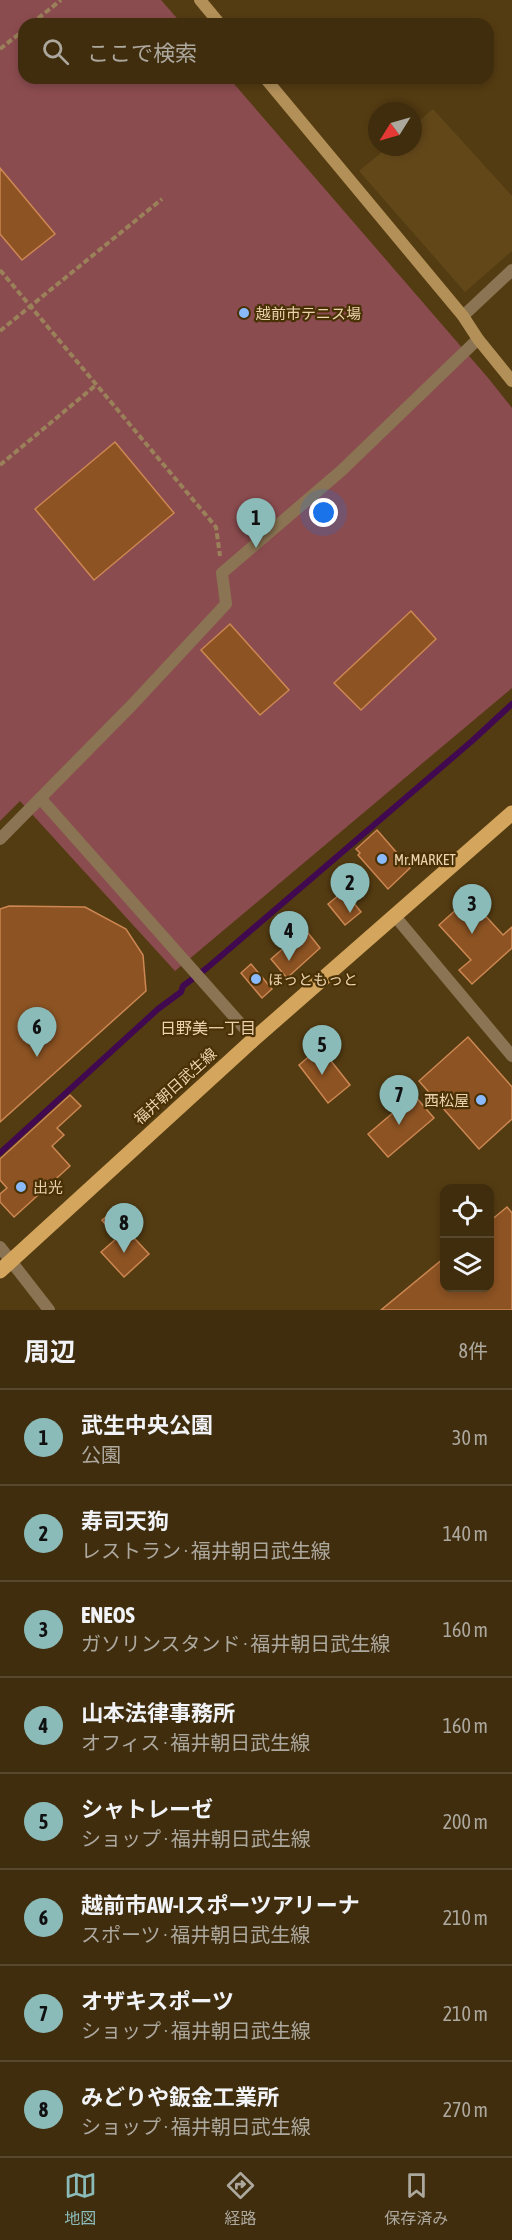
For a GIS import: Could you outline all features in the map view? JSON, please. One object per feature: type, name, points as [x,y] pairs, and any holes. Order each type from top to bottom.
[{"type":"main road","name":"福井朝日武生線","points":[[6,1266],[254,1039],[512,813]]},
{"type":"street","points":[[200,0],[215,18]]},
{"type":"street","points":[[270,84],[463,316],[478,339],[512,381]]},
{"type":"street","points":[[463,316],[512,270]]},
{"type":"street","points":[[0,839],[41,799],[226,604],[222,573],[341,471],[478,339]]},
{"type":"street","points":[[41,799],[254,1039]]},
{"type":"street","points":[[394,915],[512,1056]]},
{"type":"street","points":[[0,1247],[6,1266],[49,1310]]},
{"type":"path","points":[[38,18],[61,0]]},
{"type":"path","points":[[0,49],[18,35]]},
{"type":"path","points":[[0,331],[162,199]]},
{"type":"path","points":[[0,270],[216,527],[222,573]]},
{"type":"path","points":[[0,465],[96,386]]},
{"type":"shaded area","points":[[0,0],[161,0],[177,18],[18,18],[18,84],[234,84],[489,379],[512,408],[512,688],[175,971],[20,801],[0,821]]},
{"type":"shaded area","points":[[433,109],[512,196],[512,251],[465,292],[359,171],[377,156],[422,156],[422,118]]},
{"type":"building","points":[[0,168],[55,234],[22,260],[0,234]]},
{"type":"building","points":[[115,442],[174,513],[94,580],[35,509]]},
{"type":"building","points":[[411,611],[436,639],[361,710],[334,683]]},
{"type":"building","points":[[230,624],[289,690],[260,715],[201,650]]},
{"type":"building","points":[[377,830],[410,868],[388,889],[358,855],[360,853],[356,849]]},
{"type":"building","points":[[344,891],[361,912],[345,925],[328,904]]},
{"type":"building","points":[[469,898],[503,935],[512,927],[512,948],[472,984],[459,970],[471,960],[439,925]]},
{"type":"building","points":[[9,906],[85,907],[126,929],[143,955],[146,991],[0,1122],[0,909]]},
{"type":"building","points":[[300,923],[320,948],[287,978],[271,959],[294,939],[289,933]]},
{"type":"building","points":[[251,964],[272,989],[262,998],[241,973]]},
{"type":"building","points":[[468,1037],[512,1087],[512,1119],[479,1149],[419,1081]]},
{"type":"building","points":[[320,1047],[350,1085],[328,1103],[299,1065]]},
{"type":"building","points":[[70,1095],[81,1106],[57,1128],[64,1135],[52,1146],[70,1166],[14,1217],[0,1202],[0,1194],[7,1188],[0,1180],[0,1159]]},
{"type":"building","points":[[414,1095],[434,1118],[388,1157],[368,1134]]},
{"type":"building","points":[[507,1207],[512,1213],[512,1310],[381,1310],[440,1261],[440,1292],[494,1292],[494,1218]]},
{"type":"building","points":[[111,1213],[149,1254],[124,1277],[101,1252],[117,1238],[102,1220]]},
{"type":"waterway","points":[[0,1153],[158,1009],[181,992],[183,986],[472,741],[512,704]]},
{"type":"place","name":"越前市テニス場","points":[[244,313]]},
{"type":"place","name":"武生中央公園","points":[[256,548]]},
{"type":"place","name":"Mr.MARKET","points":[[382,859]]},
{"type":"place","name":"寿司天狗","points":[[350,913]]},
{"type":"place","name":"ENEOS","points":[[472,934]]},
{"type":"place","name":"山本法律事務所","points":[[289,961]]},
{"type":"place","name":"ほっともっと","points":[[256,979]]},
{"type":"place","name":"越前市AW-Iスポーツアリーナ","points":[[37,1057]]},
{"type":"place","name":"シャトレーゼ","points":[[322,1075]]},
{"type":"place","name":"西松屋","points":[[481,1100]]},
{"type":"place","name":"オザキスポーツ","points":[[399,1125]]},
{"type":"place","name":"出光","points":[[21,1187]]},
{"type":"place","name":"みどりや鈑金工業所","points":[[124,1253]]},
{"type":"district","name":"日野美一丁目","points":[[208,1028]]}]
